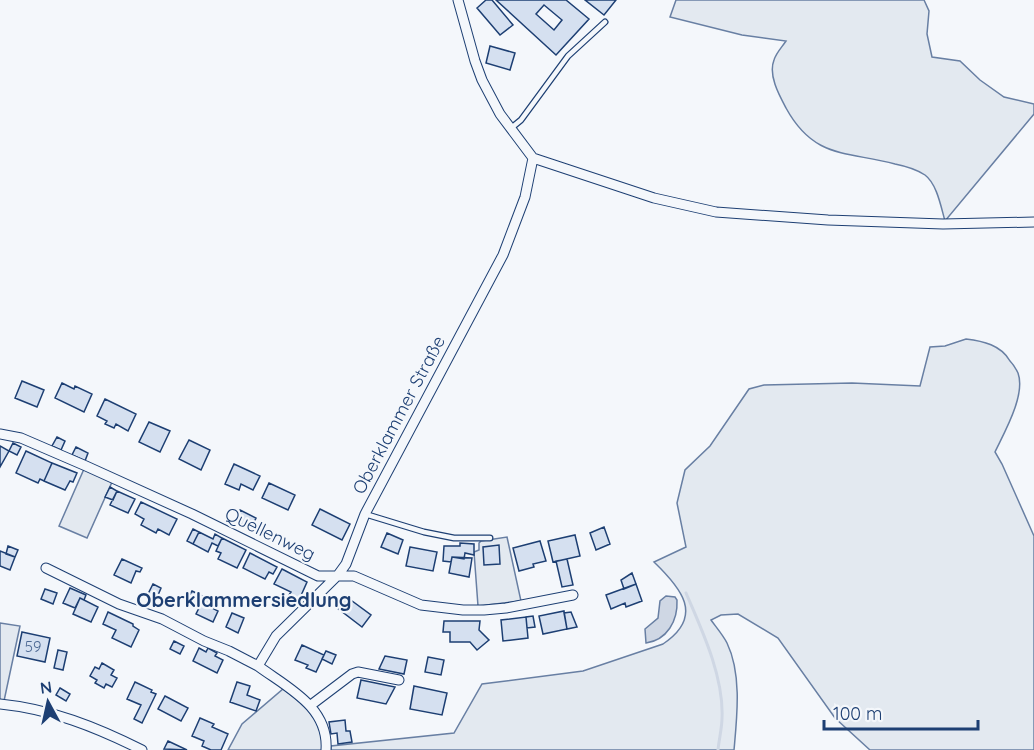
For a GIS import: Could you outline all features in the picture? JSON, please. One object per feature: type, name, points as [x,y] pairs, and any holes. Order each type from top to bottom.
[{"type":"street","points":[[458,0],[482,80],[500,114],[533,158],[654,198],[716,212],[932,224],[1034,222]]},
{"type":"street","name":"Oberklammer Straße","points":[[258,666],[276,636],[338,575],[346,564],[365,514],[503,255],[525,197],[533,158]]},
{"type":"street","name":"Quellenweg","points":[[0,434],[18,437],[57,453],[192,514],[318,576],[354,576],[421,604],[464,610],[506,608],[573,595]]},
{"type":"street","points":[[46,568],[119,604],[162,619],[204,642],[229,651],[258,666],[311,705],[322,722],[327,740],[326,750]]},
{"type":"street","points":[[311,705],[352,674],[358,672],[399,680]]},
{"type":"street","points":[[0,704],[60,714],[125,746],[141,750]]},
{"type":"lane","points":[[510,129],[521,120],[568,56],[605,22]]},
{"type":"lane","points":[[365,514],[424,532],[454,538],[490,538]]},
{"type":"shaded area","points":[[676,0],[924,0],[929,11],[927,34],[932,57],[960,61],[980,80],[1004,97],[1034,104],[1034,114],[945,221],[936,190],[925,175],[914,169],[846,154],[820,145],[797,125],[780,97],[772,72],[775,57],[786,41],[742,35],[670,17]]},
{"type":"shaded area","points":[[966,339],[985,343],[1002,351],[1018,373],[1020,382],[1017,403],[995,452],[1034,536],[1034,750],[870,750],[835,718],[778,638],[738,614],[721,615],[711,620],[727,643],[735,668],[737,696],[734,750],[331,750],[331,746],[454,733],[482,684],[583,671],[663,644],[676,634],[686,613],[680,592],[654,562],[686,547],[677,503],[685,470],[710,446],[749,389],[764,385],[852,383],[920,386],[930,347],[945,346]]},
{"type":"shaded area","points":[[84,469],[112,482],[87,538],[59,526]]},
{"type":"shaded area","points":[[507,537],[521,601],[478,606],[474,552],[479,550],[481,541]]},
{"type":"shaded area","points":[[666,596],[675,597],[677,600],[676,615],[665,634],[646,643],[645,629],[658,618],[660,601]]},
{"type":"shaded area","points":[[0,623],[20,626],[4,701],[0,701]]},
{"type":"shaded area","points":[[283,689],[312,715],[320,730],[322,750],[228,750],[242,724]]},
{"type":"building","points":[[486,0],[492,0],[513,25],[500,35],[477,8]]},
{"type":"building","points":[[496,0],[566,0],[589,19],[556,55]],"holes":[[[544,5],[562,20],[554,30],[536,14]]]},
{"type":"building","points":[[585,0],[616,0],[604,15]]},
{"type":"building","points":[[490,46],[515,53],[510,70],[486,63]]},
{"type":"building","points":[[22,381],[44,390],[37,407],[15,398]]},
{"type":"building","points":[[62,383],[92,394],[84,412],[55,398]]},
{"type":"building","points":[[105,399],[136,414],[128,431],[116,424],[114,428],[105,424],[107,421],[97,416]]},
{"type":"building","points":[[149,422],[170,431],[160,452],[139,442]]},
{"type":"building","points":[[57,437],[65,441],[61,450],[52,446]]},
{"type":"building","points":[[189,440],[210,450],[201,470],[179,459]]},
{"type":"building","points":[[13,443],[21,447],[17,455],[9,451]]},
{"type":"building","points":[[0,446],[9,451],[0,467]]},
{"type":"building","points":[[76,447],[88,453],[85,461],[72,455]]},
{"type":"building","points":[[26,451],[52,463],[44,481],[40,479],[38,483],[16,473]]},
{"type":"building","points":[[52,463],[77,473],[73,482],[70,481],[65,490],[44,481]]},
{"type":"building","points":[[234,464],[260,476],[253,490],[241,484],[239,490],[225,484]]},
{"type":"building","points":[[269,483],[295,495],[288,510],[262,498]]},
{"type":"building","points":[[110,487],[117,491],[113,500],[105,497]]},
{"type":"building","points":[[117,491],[135,499],[128,513],[110,505]]},
{"type":"building","points":[[141,502],[177,519],[169,535],[158,529],[156,533],[141,525],[144,519],[135,514]]},
{"type":"building","points":[[320,509],[350,524],[342,540],[312,525]]},
{"type":"building","points":[[240,510],[256,518],[251,529],[235,521]]},
{"type":"building","points":[[604,527],[610,544],[596,550],[590,533]]},
{"type":"building","points":[[193,529],[199,532],[193,544],[187,541]]},
{"type":"building","points":[[199,532],[213,539],[215,534],[222,538],[218,546],[212,543],[208,552],[193,544]]},
{"type":"building","points":[[387,533],[403,540],[398,554],[381,547]]},
{"type":"building","points":[[575,535],[580,556],[553,562],[548,541]]},
{"type":"building","points":[[222,538],[246,550],[237,568],[218,559],[221,553],[216,551]]},
{"type":"building","points":[[540,541],[546,561],[519,571],[513,548]]},
{"type":"building","points":[[460,543],[474,544],[474,555],[465,553],[464,559],[452,557],[451,562],[443,561],[444,546],[460,546]]},
{"type":"building","points":[[499,545],[500,564],[484,565],[483,547]]},
{"type":"building","points":[[8,546],[18,550],[15,557],[6,554]]},
{"type":"building","points":[[410,547],[437,552],[433,571],[406,566]]},
{"type":"building","points":[[0,551],[15,557],[10,570],[0,566]]},
{"type":"building","points":[[250,553],[277,567],[273,574],[269,572],[265,579],[243,568]]},
{"type":"building","points":[[452,557],[472,558],[469,577],[449,573]]},
{"type":"building","points":[[122,559],[142,568],[140,572],[136,571],[131,583],[114,575]]},
{"type":"building","points":[[567,559],[573,585],[562,587],[556,561]]},
{"type":"building","points":[[282,569],[307,582],[299,600],[289,595],[291,592],[274,584]]},
{"type":"building","points":[[632,573],[636,584],[624,589],[621,580]]},
{"type":"building","points":[[153,584],[161,588],[156,600],[147,596]]},
{"type":"building","points":[[636,584],[642,601],[626,607],[625,603],[611,609],[606,595]]},
{"type":"building","points":[[70,588],[86,595],[84,600],[80,598],[75,608],[63,603]]},
{"type":"building","points":[[45,589],[57,593],[53,604],[41,599]]},
{"type":"building","points":[[192,591],[213,601],[210,607],[218,611],[213,622],[196,614],[200,606],[187,600]]},
{"type":"building","points":[[344,595],[371,615],[362,627],[336,607]]},
{"type":"building","points":[[80,598],[98,607],[91,622],[73,614]]},
{"type":"building","points":[[564,611],[567,629],[543,634],[539,616]]},
{"type":"building","points":[[108,612],[133,624],[139,630],[131,647],[112,638],[116,630],[103,624]]},
{"type":"building","points":[[571,612],[577,627],[567,629],[564,613]]},
{"type":"building","points":[[232,613],[244,618],[238,633],[226,627]]},
{"type":"building","points":[[533,616],[535,627],[527,628],[526,617]]},
{"type":"building","points":[[526,617],[528,638],[503,641],[501,620]]},
{"type":"building","points":[[444,621],[480,621],[479,630],[489,640],[477,650],[470,642],[450,642],[450,632],[443,632]]},
{"type":"building","points":[[22,632],[50,638],[45,662],[17,656]]},
{"type":"building","points":[[174,641],[184,646],[180,654],[170,649]]},
{"type":"building","points":[[302,645],[324,655],[316,672],[306,668],[308,665],[295,660]]},
{"type":"building","points":[[199,648],[206,652],[208,648],[217,653],[215,656],[223,660],[217,673],[193,661]]},
{"type":"building","points":[[58,650],[67,652],[63,670],[54,668]]},
{"type":"building","points":[[326,651],[336,655],[332,664],[322,659]]},
{"type":"building","points":[[385,656],[407,660],[404,674],[379,669]]},
{"type":"building","points":[[428,657],[444,660],[441,675],[425,672]]},
{"type":"building","points":[[102,663],[114,670],[111,675],[117,678],[112,687],[106,684],[104,688],[95,683],[97,680],[90,676],[95,667],[99,669]]},
{"type":"building","points":[[361,680],[395,687],[386,704],[357,698]]},
{"type":"building","points":[[135,682],[156,694],[142,723],[134,719],[141,705],[127,699]]},
{"type":"building","points":[[237,682],[250,686],[247,695],[260,700],[256,711],[230,702]]},
{"type":"building","points":[[414,686],[447,693],[442,715],[410,709]]},
{"type":"building","points":[[60,688],[70,694],[66,701],[56,695]]},
{"type":"building","points":[[165,696],[188,708],[181,721],[158,709]]},
{"type":"building","points":[[200,718],[214,724],[212,727],[228,734],[221,750],[211,750],[202,746],[204,741],[192,736]]},
{"type":"building","points":[[345,720],[346,731],[350,731],[352,742],[338,744],[337,733],[331,734],[329,722]]},
{"type":"building","points":[[168,741],[187,750],[164,749]]},
{"type":"waterway","points":[[686,593],[716,670],[722,702],[722,726],[718,750]]},
{"type":"district","name":"Oberklammersiedlung","points":[[244,600]]}]
